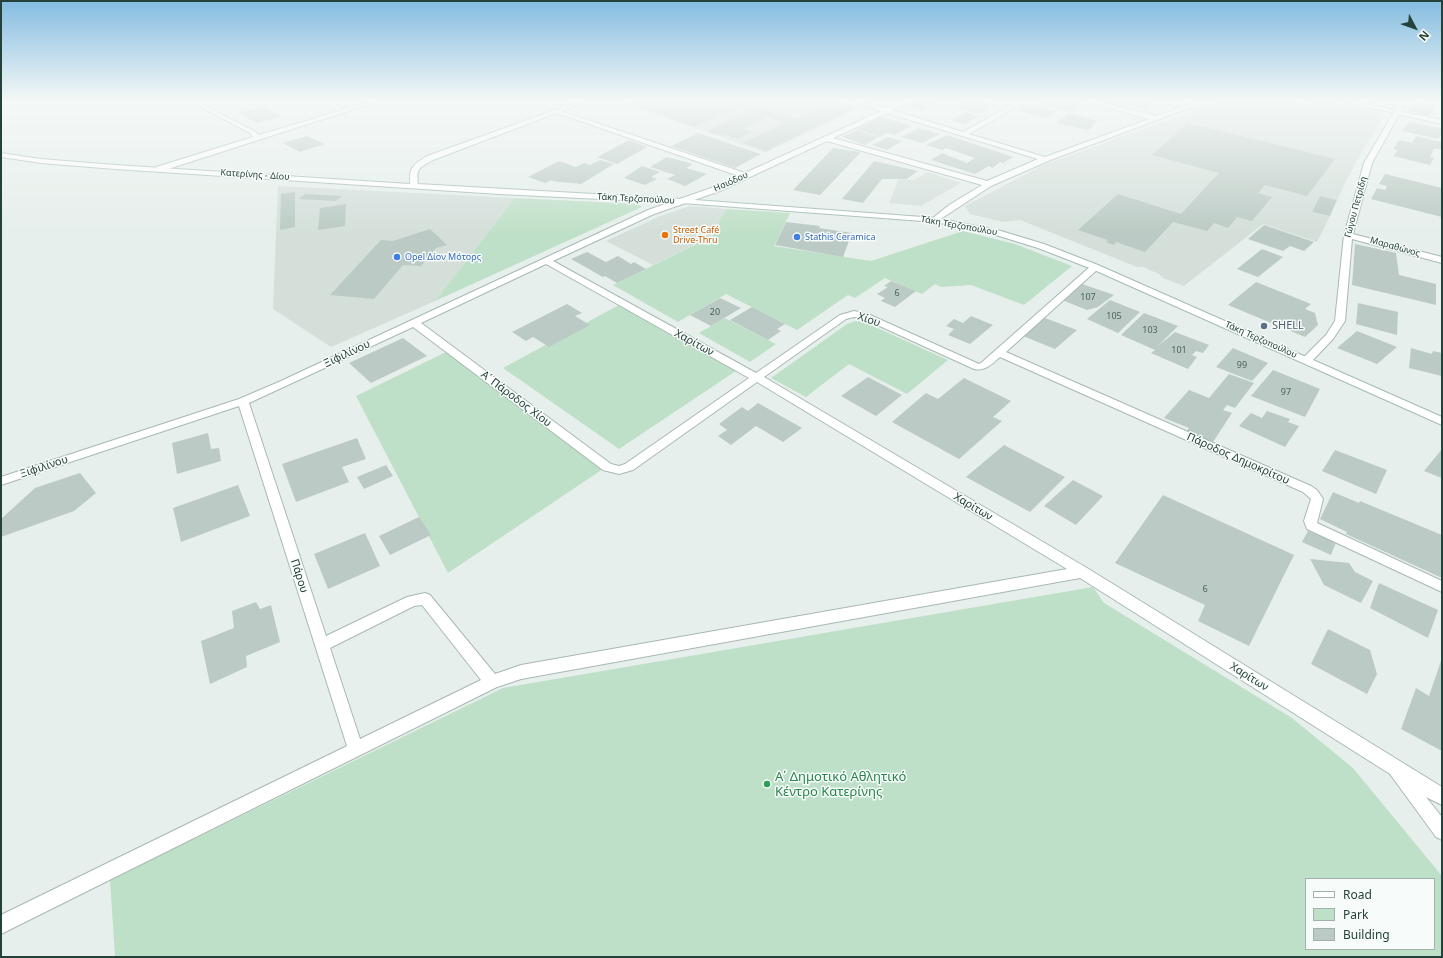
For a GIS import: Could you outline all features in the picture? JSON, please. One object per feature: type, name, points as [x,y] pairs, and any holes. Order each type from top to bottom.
[{"type":"street","points":[[159,169],[237,145]]},
{"type":"street","points":[[414,186],[413,172],[417,166],[430,158],[466,145]]},
{"type":"street","points":[[655,145],[746,176]]},
{"type":"street","name":"Ησιόδου","points":[[682,201],[717,189],[811,145]]},
{"type":"street","points":[[849,145],[988,184]]},
{"type":"street","points":[[999,145],[1045,159]]},
{"type":"street","points":[[936,220],[952,207],[988,184],[1045,159],[1083,145]]},
{"type":"street","name":"Γώγου Πετρίδη","points":[[1307,360],[1336,330],[1340,321],[1348,235],[1369,158],[1377,145]]},
{"type":"street","name":"Κατερίνης - Δίου","points":[[1,155],[41,161],[414,186]]},
{"type":"street","name":"Τάκη Τερζοπούλου","points":[[414,186],[682,201],[936,220],[998,233],[1041,246],[1095,267],[1442,421]]},
{"type":"street","name":"Ξιφιλίνου","points":[[1,482],[243,401],[651,212],[682,201]]},
{"type":"street","name":"Μαραθώνος","points":[[1348,235],[1442,260]]},
{"type":"street","name":"Χαρίτων","points":[[546,260],[758,378],[1082,572],[1442,798]]},
{"type":"street","name":"Χίου","points":[[620,470],[629,467],[843,317],[854,314],[865,316],[978,367],[985,365],[1095,267]]},
{"type":"street","name":"Α΄ Πάροδος Χίου","points":[[414,323],[608,467],[620,470]]},
{"type":"street","name":"Πάροδος Δημοκρίτου","points":[[998,352],[1307,489],[1313,493],[1317,499],[1310,520],[1312,526],[1442,587]]},
{"type":"street","name":"Πάρου","points":[[243,401],[356,750]]},
{"type":"street","points":[[1,925],[492,682],[521,672],[1082,572]]},
{"type":"street","points":[[322,645],[412,601],[424,600],[492,682]]},
{"type":"street","name":"Χαρίτων","points":[[1393,766],[1442,831]]},
{"type":"shaded area","points":[[742,145],[783,145],[765,153]]},
{"type":"shaded area","points":[[1100,145],[1366,145],[1337,200],[1320,196],[1312,212],[1330,216],[1317,242],[1263,224],[1184,286],[1163,278],[1159,274],[1143,267],[1137,267],[1020,220],[1003,222],[970,214],[965,206],[1043,165]]},
{"type":"shaded area","points":[[927,172],[961,183],[921,206],[889,203],[899,179],[914,180]]},
{"type":"shaded area","points":[[278,186],[515,198],[435,301],[331,347],[273,309]]},
{"type":"shaded area","points":[[690,206],[726,209],[711,237],[653,265],[606,241],[658,217]]},
{"type":"green space","points":[[515,198],[637,204],[642,207],[435,301]]},
{"type":"green space","points":[[726,209],[790,213],[774,246],[871,261],[963,231],[1015,244],[1072,266],[1024,305],[971,285],[941,287],[935,284],[922,294],[885,278],[855,298],[848,295],[797,330],[726,294],[678,322],[613,285],[711,237]]},
{"type":"green space","points":[[619,305],[736,371],[619,449],[503,368]]},
{"type":"green space","points":[[725,318],[776,344],[750,362],[699,333]]},
{"type":"green space","points":[[855,321],[864,322],[948,360],[907,394],[849,364],[806,397],[771,378],[847,324]]},
{"type":"green space","points":[[446,352],[603,469],[448,573],[356,396]]},
{"type":"green space","name":"Α΄ Δημοτικό Αθλητικό Κέντρο Κατερίνης","points":[[1093,587],[1104,603],[1292,718],[1353,768],[1442,876],[1442,957],[115,957],[110,880],[503,688]]},
{"type":"building","points":[[286,145],[323,145],[300,152]]},
{"type":"building","points":[[620,145],[641,145],[647,147],[617,164],[597,157]]},
{"type":"building","points":[[674,145],[733,145],[761,154],[735,168],[671,146]]},
{"type":"building","points":[[747,145],[779,145],[766,151]]},
{"type":"building","points":[[873,145],[896,145],[887,150]]},
{"type":"building","points":[[926,145],[976,145],[1013,157],[1003,163],[1000,162],[992,168],[989,166],[975,174],[931,160],[942,153],[967,163],[975,158],[946,148],[942,150]]},
{"type":"building","points":[[1164,145],[1277,145],[1335,159],[1307,196],[1265,185],[1258,193],[1272,197],[1252,221],[1237,217],[1228,228],[1214,223],[1207,231],[1173,222],[1145,252],[1116,242],[1114,245],[1106,242],[1108,240],[1078,230],[1118,194],[1181,214],[1219,173],[1152,155]]},
{"type":"building","points":[[1396,145],[1442,145],[1442,150],[1434,148],[1430,157],[1434,158],[1430,165],[1393,156],[1398,150],[1393,149]]},
{"type":"building","points":[[833,148],[861,152],[820,195],[793,190]]},
{"type":"building","points":[[667,157],[693,164],[686,168],[707,174],[685,186],[667,179],[675,175],[650,167]]},
{"type":"building","points":[[600,160],[614,164],[581,184],[551,181],[556,178],[545,183],[528,177],[559,161],[576,167],[584,163],[590,165]]},
{"type":"building","points":[[874,161],[918,171],[907,179],[882,179],[863,203],[842,199]]},
{"type":"building","points":[[642,166],[660,172],[651,177],[657,179],[645,185],[624,178]]},
{"type":"building","points":[[1385,174],[1442,188],[1442,217],[1371,199],[1377,188],[1385,190],[1387,186],[1379,184]]},
{"type":"building","points":[[295,192],[295,227],[280,230],[281,194]]},
{"type":"building","points":[[305,194],[342,196],[336,201],[299,199]]},
{"type":"building","points":[[1320,196],[1337,200],[1330,216],[1312,212]]},
{"type":"building","points":[[346,204],[345,226],[318,230],[320,208]]},
{"type":"building","points":[[786,222],[820,226],[819,228],[852,233],[843,257],[775,245]]},
{"type":"building","points":[[1264,225],[1314,242],[1304,251],[1290,246],[1283,251],[1248,239]]},
{"type":"building","name":"Opel Δίον Μότορς","points":[[430,229],[447,245],[436,248],[421,266],[403,265],[374,299],[330,295],[381,240],[393,241]]},
{"type":"building","points":[[1355,244],[1396,253],[1399,275],[1436,284],[1436,305],[1352,285]]},
{"type":"building","points":[[1262,249],[1283,257],[1258,277],[1237,269]]},
{"type":"building","points":[[587,252],[606,262],[618,256],[631,264],[634,262],[646,269],[617,283],[571,259]]},
{"type":"building","points":[[891,281],[916,291],[895,307],[881,301],[885,298],[877,294],[888,287],[884,286]]},
{"type":"building","points":[[1256,282],[1311,304],[1305,309],[1315,313],[1318,325],[1305,337],[1228,305]]},
{"type":"building","points":[[1082,284],[1114,295],[1098,307],[1087,310],[1062,300]]},
{"type":"building","points":[[720,298],[741,308],[711,326],[690,315]]},
{"type":"building","points":[[1110,300],[1140,312],[1118,333],[1087,319]]},
{"type":"building","points":[[1358,303],[1398,312],[1397,335],[1356,324]]},
{"type":"building","points":[[567,304],[582,313],[575,316],[590,325],[549,347],[533,337],[526,341],[512,332]]},
{"type":"building","points":[[752,307],[785,324],[777,329],[781,331],[768,340],[730,320]]},
{"type":"building","points":[[1144,313],[1178,326],[1157,347],[1175,332],[1209,345],[1203,353],[1196,351],[1192,355],[1197,357],[1188,369],[1151,353],[1155,350],[1121,335]]},
{"type":"building","points":[[971,316],[993,325],[970,344],[948,335],[954,329],[946,326],[954,319],[963,323]]},
{"type":"building","points":[[1045,318],[1077,330],[1055,349],[1023,336]]},
{"type":"building","points":[[1357,331],[1397,347],[1377,364],[1337,348]]},
{"type":"building","points":[[403,338],[427,356],[371,383],[349,363]]},
{"type":"building","points":[[1233,348],[1268,363],[1252,381],[1216,367]]},
{"type":"building","points":[[1411,348],[1432,354],[1433,351],[1442,353],[1442,376],[1409,368]]},
{"type":"building","points":[[1273,370],[1320,389],[1305,417],[1251,396]]},
{"type":"building","points":[[1229,374],[1254,383],[1235,408],[1227,405],[1223,410],[1232,413],[1213,442],[1187,431],[1189,428],[1164,418],[1189,390],[1209,398]]},
{"type":"building","points":[[868,377],[902,395],[876,416],[841,396]]},
{"type":"building","points":[[964,378],[1011,401],[993,417],[1002,421],[959,459],[892,422],[926,393],[938,399]]},
{"type":"building","points":[[758,403],[802,428],[783,442],[756,426],[731,445],[718,436],[727,430],[719,424],[742,407],[748,411]]},
{"type":"building","points":[[1267,411],[1290,419],[1288,422],[1299,426],[1285,447],[1239,426],[1251,413],[1262,418]]},
{"type":"building","points":[[208,433],[211,449],[219,448],[221,461],[177,474],[172,443]]},
{"type":"building","points":[[357,438],[366,459],[342,467],[349,482],[296,502],[282,464]]},
{"type":"building","points":[[1004,445],[1065,477],[1030,512],[966,477]]},
{"type":"building","points":[[1442,449],[1442,478],[1424,471]]},
{"type":"building","points":[[1335,450],[1387,470],[1376,494],[1322,471]]},
{"type":"building","points":[[386,465],[393,476],[364,489],[357,477]]},
{"type":"building","points":[[80,473],[96,493],[74,511],[1,537],[1,519],[35,488]]},
{"type":"building","points":[[1073,480],[1103,496],[1076,525],[1044,506]]},
{"type":"building","points":[[238,485],[250,516],[181,542],[173,508]]},
{"type":"building","points":[[1333,492],[1359,503],[1360,501],[1442,535],[1442,578],[1346,534],[1347,532],[1320,519]]},
{"type":"building","points":[[1163,495],[1294,555],[1249,646],[1198,621],[1205,605],[1115,563]]},
{"type":"building","points":[[419,517],[431,535],[390,555],[379,536]]},
{"type":"building","points":[[1308,531],[1336,542],[1331,555],[1302,542]]},
{"type":"building","points":[[365,533],[380,566],[328,589],[314,554]]},
{"type":"building","points":[[1310,559],[1349,563],[1355,572],[1373,581],[1361,603],[1324,585]]},
{"type":"building","points":[[1379,583],[1438,610],[1428,638],[1370,608]]},
{"type":"building","points":[[256,602],[260,609],[271,605],[280,642],[246,656],[247,667],[210,684],[201,641],[234,628],[232,611]]},
{"type":"building","points":[[1328,629],[1370,650],[1377,674],[1367,694],[1311,664]]},
{"type":"building","points":[[1442,658],[1442,751],[1401,729],[1416,688],[1429,696]]},
{"type":"place","name":"Street Café Drive-Thru","points":[[665,235]]},
{"type":"place","name":"Stathis Ceramica","points":[[797,237]]},
{"type":"place","name":"Opel Δίον Μότορς","points":[[397,257]]},
{"type":"place","name":"SHELL","points":[[1264,326]]},
{"type":"place","name":"Α΄ Δημοτικό Αθλητικό Κέντρο Κατερίνης","points":[[767,784]]}]
